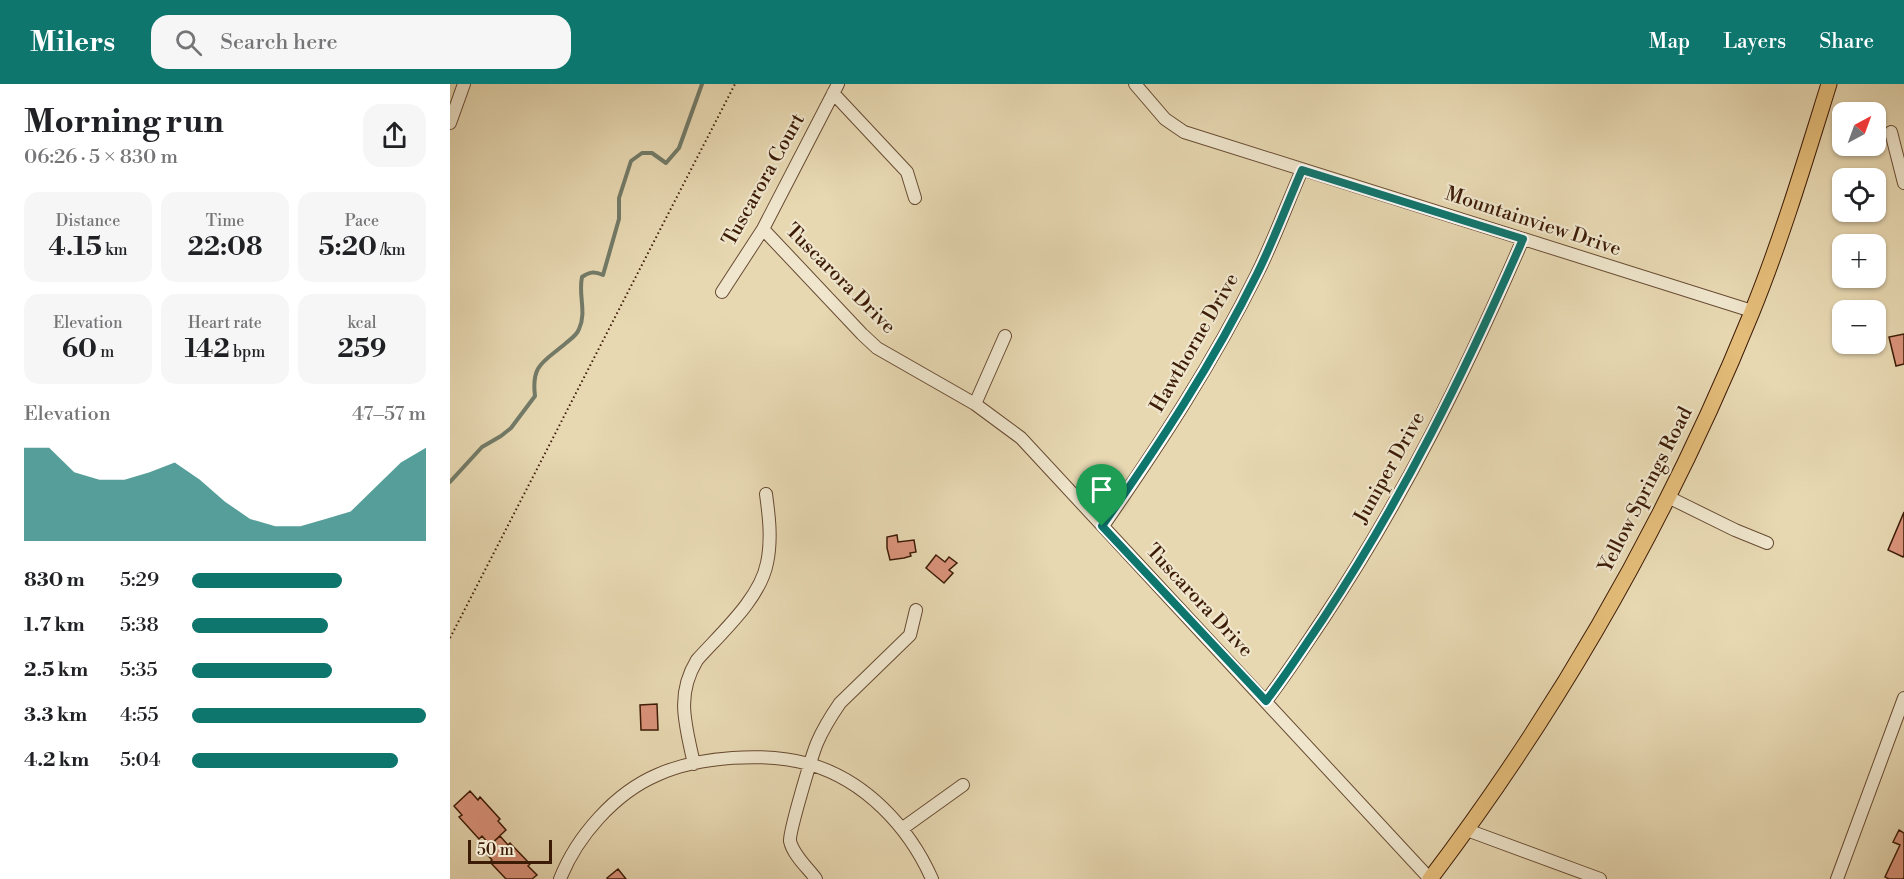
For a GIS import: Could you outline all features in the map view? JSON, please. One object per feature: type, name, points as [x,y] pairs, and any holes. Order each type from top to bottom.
[{"type":"main road","name":"Yellow Springs Road","points":[[1430,879],[1467,830],[1589,644],[1668,497],[1711,407],[1752,311],[1787,217],[1829,84]]},
{"type":"street","points":[[450,123],[464,84]]},
{"type":"street","name":"Mountainview Drive","points":[[1135,84],[1165,119],[1184,132],[1752,311]]},
{"type":"street","points":[[836,89],[907,172],[915,198]]},
{"type":"street","name":"Tuscarora Court","points":[[722,292],[762,229],[836,89]]},
{"type":"street","points":[[1891,132],[1904,183]]},
{"type":"street","name":"Hawthorne Drive","points":[[1102,526],[1152,455],[1235,315],[1258,272],[1302,170]]},
{"type":"street","name":"Tuscarora Drive","points":[[762,229],[877,348],[975,404],[1021,438],[1430,879]]},
{"type":"street","name":"Juniper Drive","points":[[1266,701],[1353,573],[1414,469],[1463,374],[1523,239]]},
{"type":"street","points":[[975,404],[1005,336]]},
{"type":"street","points":[[694,764],[683,710],[684,692],[697,660],[747,603],[764,576],[768,561],[770,531],[766,494]]},
{"type":"street","points":[[1668,497],[1767,543]]},
{"type":"street","points":[[816,879],[796,853],[790,841],[816,745],[840,703],[910,635],[916,610]]},
{"type":"street","points":[[1837,879],[1904,698]]},
{"type":"street","points":[[560,879],[587,833],[622,796],[658,774],[694,764],[748,756],[811,764],[838,776],[859,789],[903,828],[932,879]]},
{"type":"street","points":[[903,828],[963,785]]},
{"type":"street","points":[[1467,830],[1571,874],[1600,879]]},
{"type":"path","points":[[450,638],[735,84]]},
{"type":"building","points":[[1904,334],[1904,364],[1896,366],[1889,337]]},
{"type":"building","points":[[1904,512],[1904,555],[1903,557],[1888,550]]},
{"type":"building","points":[[897,535],[898,542],[914,540],[916,552],[910,553],[911,556],[890,560],[887,537]]},
{"type":"building","points":[[936,555],[945,562],[949,557],[957,563],[949,570],[953,573],[944,583],[926,568]]},
{"type":"building","points":[[657,704],[658,730],[641,730],[640,705]]},
{"type":"building","points":[[470,791],[478,800],[480,797],[500,819],[498,821],[506,830],[490,845],[482,836],[479,839],[459,817],[462,815],[454,806]]},
{"type":"building","points":[[1899,830],[1904,833],[1904,877],[1903,879],[1889,879],[1885,877],[1900,845],[1893,842]]},
{"type":"building","points":[[500,836],[530,864],[528,866],[537,875],[532,879],[506,879],[490,862],[492,860],[484,851]]},
{"type":"building","points":[[618,869],[626,879],[607,878]]},
{"type":"waterway","points":[[450,482],[482,447],[511,428],[535,396],[534,385],[537,370],[545,360],[577,333],[582,316],[582,277],[592,273],[603,275],[619,219],[619,198],[631,161],[642,153],[652,153],[666,163],[679,148],[702,84]]},
{"type":"route","points":[[1302,170],[1523,239],[1463,374],[1414,469],[1353,573],[1266,701],[1102,526],[1152,455],[1235,315],[1258,272],[1302,170]]}]
